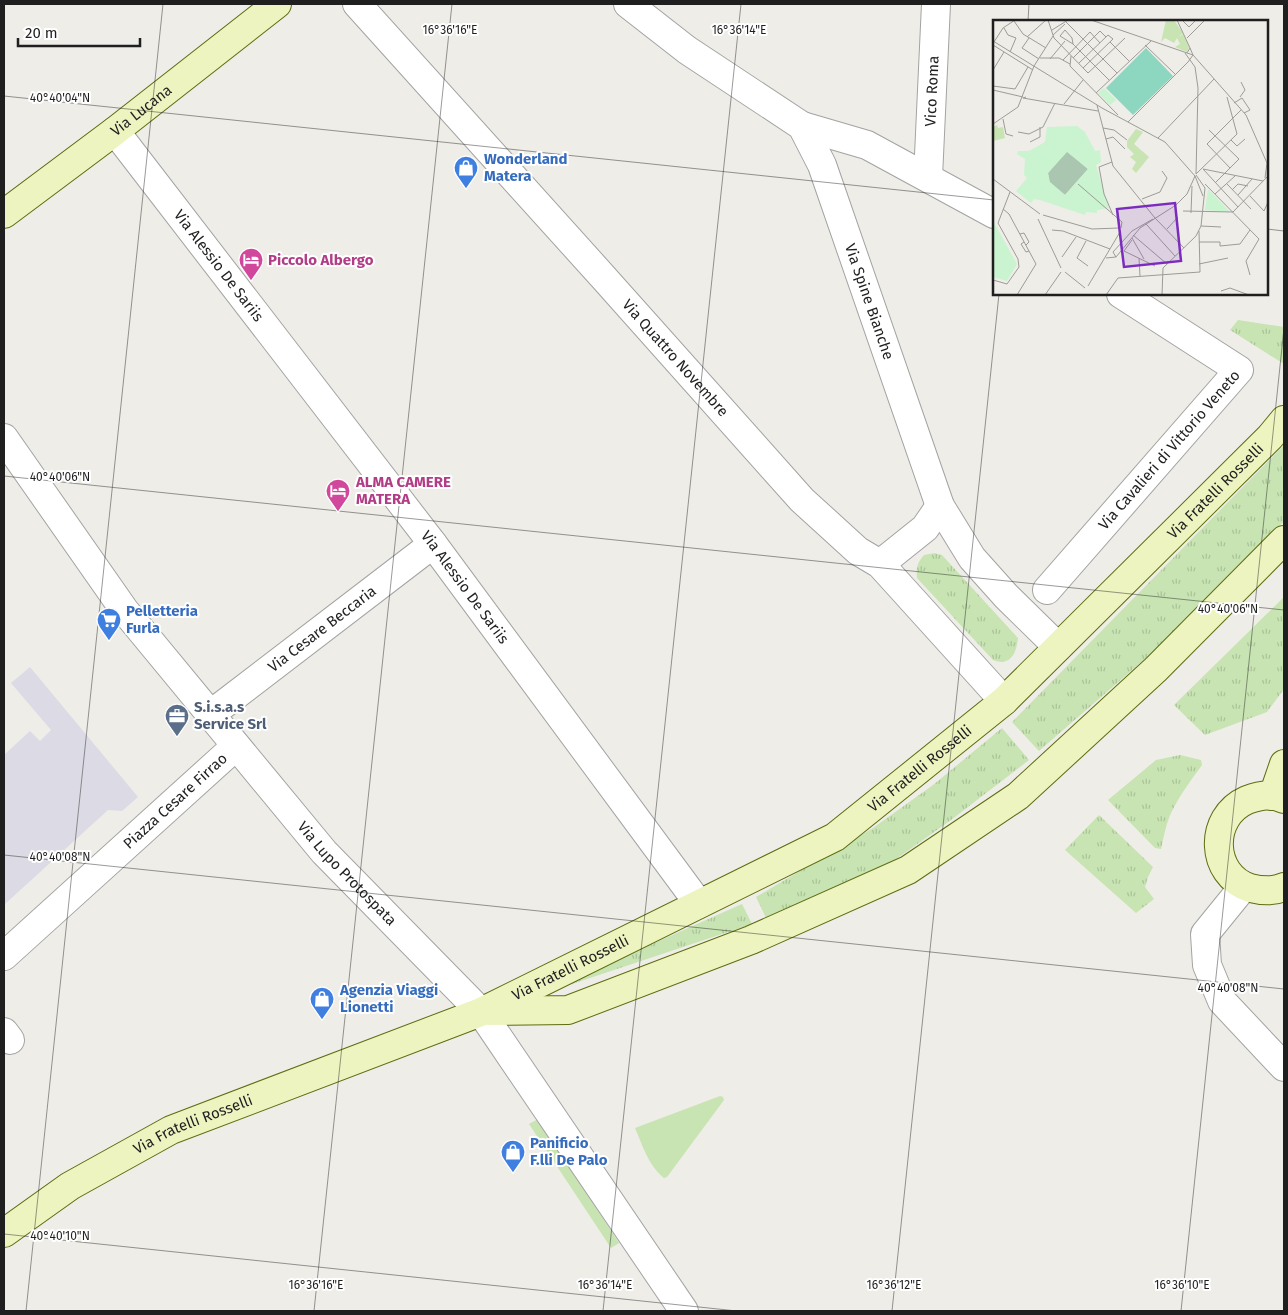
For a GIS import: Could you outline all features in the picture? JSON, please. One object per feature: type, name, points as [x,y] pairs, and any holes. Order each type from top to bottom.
[{"type":"street","name":"Via Lucana","points":[[4,214],[115,131],[277,4]]},
{"type":"street","name":"Via Quattro Novembre","points":[[357,4],[802,500],[858,551],[880,564],[1004,701]]},
{"type":"street","name":"Vico Roma","points":[[928,177],[936,4]]},
{"type":"street","name":"Via Spine Bianche","points":[[634,6],[687,50],[802,126],[822,165],[940,506],[972,558],[1006,596],[1058,648]]},
{"type":"street","points":[[802,126],[867,145],[993,213]]},
{"type":"street","name":"Via Alessio De Sariis","points":[[115,131],[433,544],[699,904]]},
{"type":"street","name":"Via Cavalieri di Vittorio Veneto","points":[[1047,590],[1239,370],[1122,295]]},
{"type":"street","name":"Via Fratelli Rosselli","points":[[4,1232],[70,1186],[172,1130],[481,1012],[835,837],[1004,701],[1270,437],[1284,420]]},
{"type":"street","name":"Via Lupo Protospata","points":[[4,438],[125,611],[324,852],[481,1012],[684,1311]]},
{"type":"street","points":[[880,564],[925,528],[940,506]]},
{"type":"street","name":"Via Fratelli Rosselli","points":[[481,1012],[568,1010],[751,940],[908,870],[1018,796],[1156,669],[1284,540]]},
{"type":"street","name":"Via Cesare Beccaria","points":[[211,714],[433,544]]},
{"type":"street","name":"Piazza Cesare Firrao","points":[[4,956],[236,746]]},
{"type":"street","points":[[1284,764],[1279,798],[1256,796],[1241,803],[1228,814],[1221,828],[1218,845],[1222,861],[1231,875],[1244,886],[1260,891],[1276,890],[1284,887]]},
{"type":"street","points":[[1244,886],[1205,934],[1207,965],[1222,1001],[1284,1067]]},
{"type":"street","points":[[658,1273],[658,1311]]},
{"type":"green space","points":[[1238,320],[1284,327],[1284,364],[1230,330]]},
{"type":"green space","points":[[1284,445],[1284,521],[1225,584],[1147,657],[1039,751],[1012,722]]},
{"type":"green space","points":[[934,553],[942,555],[1018,638],[1016,650],[1012,657],[1002,662],[993,660],[917,578],[918,563],[924,555]]},
{"type":"green space","points":[[1284,597],[1284,689],[1267,712],[1205,735],[1174,705]]},
{"type":"green space","points":[[1002,728],[1029,760],[951,820],[892,862],[766,918],[756,897],[873,828],[933,785]]},
{"type":"green space","points":[[1180,755],[1201,760],[1202,765],[1172,811],[1161,849],[1155,848],[1108,800],[1156,760]]},
{"type":"green space","points":[[1099,815],[1153,867],[1145,887],[1154,899],[1136,913],[1065,850]]},
{"type":"green space","points":[[742,904],[752,924],[533,997]]},
{"type":"green space","points":[[720,1096],[724,1100],[667,1177],[664,1178],[650,1161],[635,1128]]},
{"type":"green space","points":[[538,1119],[619,1243],[611,1248],[529,1124]]},
{"type":"shaded area","points":[[30,667],[138,797],[122,811],[108,810],[5,904],[4,755],[30,731],[40,741],[51,730],[11,683]]},
{"type":"place","name":"Wonderland Matera","points":[[466,189]]},
{"type":"place","name":"Piccolo Albergo","points":[[251,281]]},
{"type":"place","name":"ALMA CAMERE MATERA","points":[[338,512]]},
{"type":"place","name":"Pelletteria Furla","points":[[109,641]]},
{"type":"place","name":"S.i.s.a.s Service Srl","points":[[177,737]]},
{"type":"place","name":"Agenzia Viaggi Lionetti","points":[[322,1020]]},
{"type":"place","name":"Panificio F.lli De Palo","points":[[513,1173]]}]
